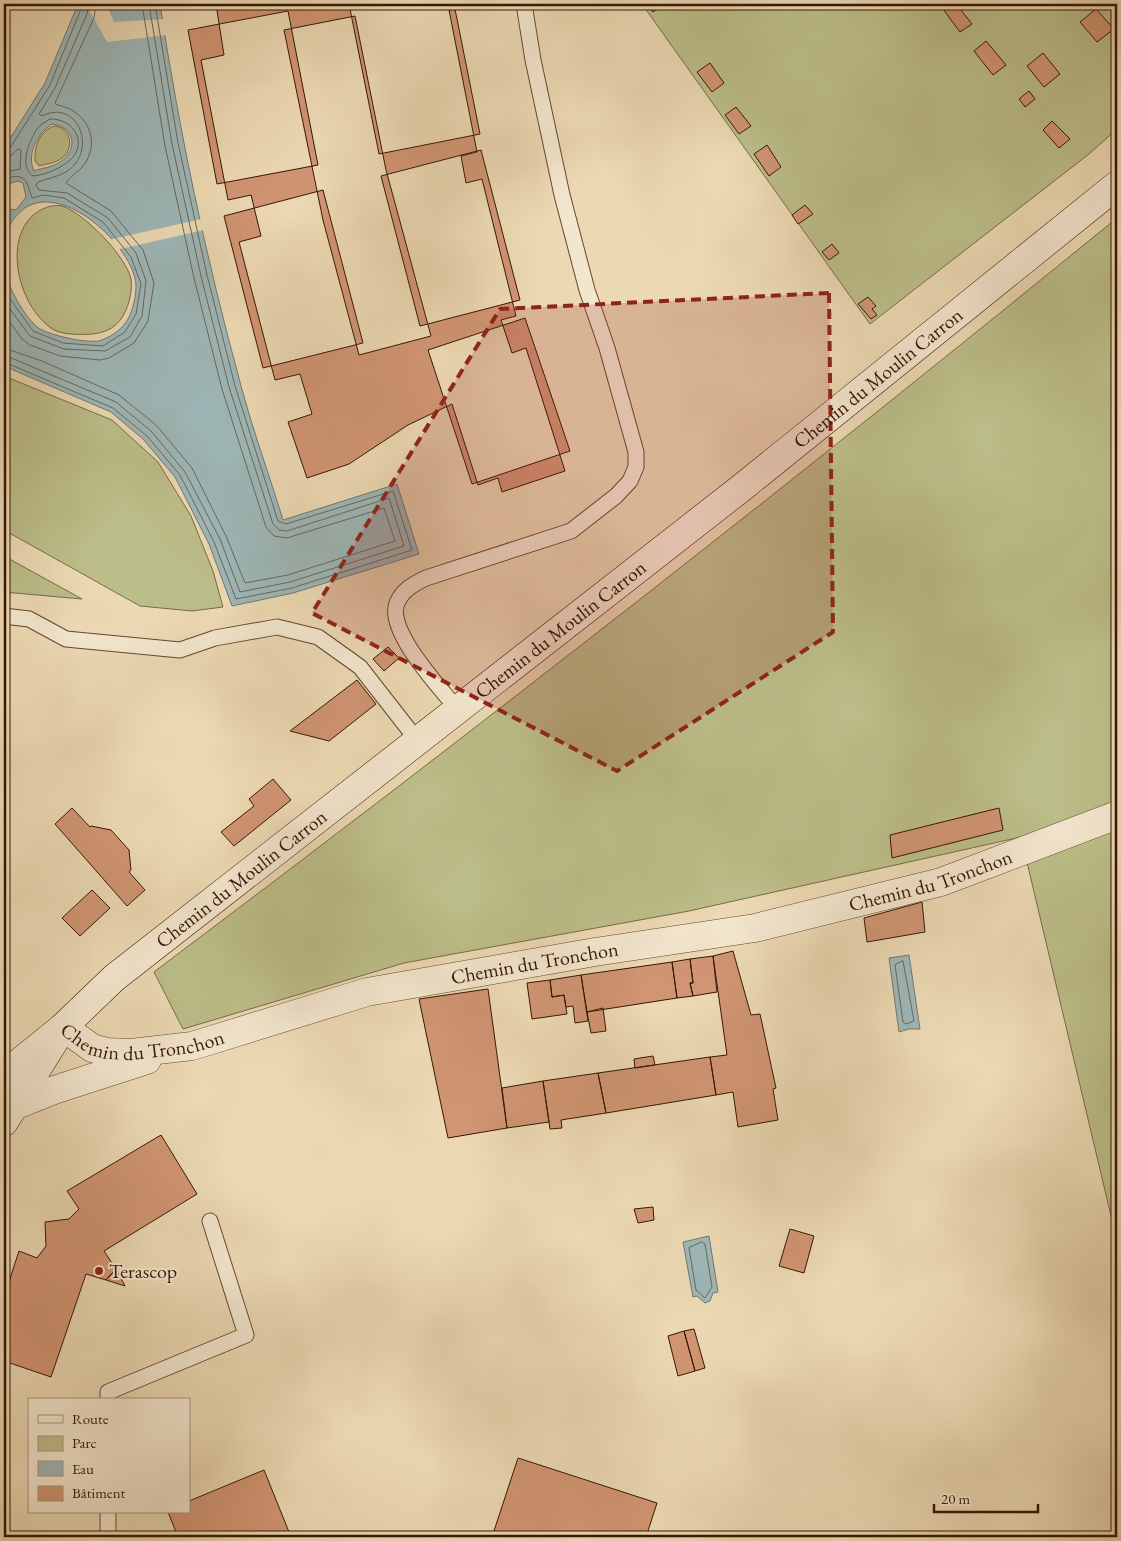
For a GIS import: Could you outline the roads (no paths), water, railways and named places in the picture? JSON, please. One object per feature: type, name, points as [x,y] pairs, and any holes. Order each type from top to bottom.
[{"type":"street","name":"Chemin du Moulin Carron","points":[[4,1075],[63,1027],[114,978],[740,489],[1117,184]]},
{"type":"street","name":"Chemin du Tronchon","points":[[9,1114],[63,1027],[92,1048],[107,1052],[131,1053],[192,1046],[367,992],[764,926],[941,882],[1117,815]]},
{"type":"street","points":[[9,1114],[54,1090],[192,1046]]},
{"type":"lane","points":[[457,709],[404,640],[397,623],[397,604],[408,588],[426,578],[571,531],[616,496],[630,481],[636,467],[636,452],[607,348],[587,290],[562,195],[533,60],[524,4]]},
{"type":"lane","points":[[4,616],[29,619],[66,638],[180,650],[215,638],[277,627],[318,637],[360,667],[417,740]]},
{"type":"lane","points":[[108,1398],[108,1392],[246,1335],[210,1221]]},
{"type":"lane","points":[[108,1514],[108,1537]]},
{"type":"water","points":[[78,4],[160,4],[167,52],[194,194],[216,288],[255,434],[283,520],[397,484],[419,554],[293,593],[232,606],[209,544],[175,477],[143,439],[111,412],[4,366],[4,272],[27,316],[37,327],[50,333],[79,340],[102,340],[117,331],[126,323],[130,315],[135,294],[136,286],[132,270],[123,253],[109,236],[92,221],[74,210],[55,203],[37,203],[21,211],[14,218],[6,237],[4,270],[4,208],[16,210],[26,197],[23,183],[18,181],[4,185],[4,148],[45,83]],"holes":[[[52,124],[60,126],[70,134],[72,140],[70,151],[57,164],[34,171],[31,158],[38,138]]]},
{"type":"water","points":[[909,955],[920,1029],[909,1029],[899,1032],[889,958]]},
{"type":"water","points":[[709,1236],[718,1292],[713,1293],[710,1301],[705,1303],[697,1296],[693,1297],[683,1242]]},
{"type":"place","name":"Terascop","points":[[99,1271]]}]
